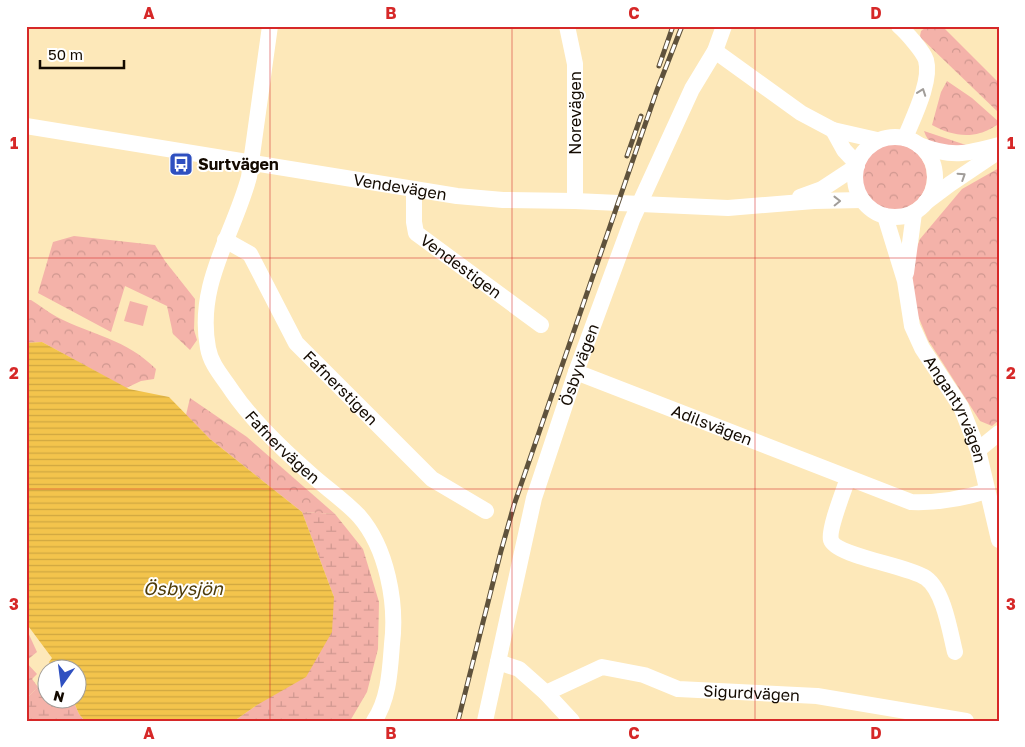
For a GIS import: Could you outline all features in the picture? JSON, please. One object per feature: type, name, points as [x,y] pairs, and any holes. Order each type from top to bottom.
[{"type":"street","points":[[251,164],[270,26]]},
{"type":"street","name":"Norevägen","points":[[567,26],[575,64],[575,201]]},
{"type":"street","name":"Ösbyvägen","points":[[485,721],[534,498],[576,372],[632,220],[692,89],[715,51],[724,26]]},
{"type":"street","points":[[905,28],[926,59],[927,72],[911,141]]},
{"type":"street","points":[[715,51],[802,114],[833,130],[878,140]]},
{"type":"street","name":"Vendevägen","points":[[26,126],[457,196],[503,200],[575,201],[728,208],[814,201],[862,200]]},
{"type":"street","points":[[833,130],[844,150],[857,165]]},
{"type":"street","points":[[999,145],[955,154],[936,151],[911,141],[891,137],[878,140],[867,147],[859,158],[855,172],[856,186],[862,200],[872,210],[885,216],[900,216],[920,207],[999,151]]},
{"type":"street","points":[[911,141],[926,152],[933,164],[935,178],[932,191],[920,207]]},
{"type":"street","name":"Fafnervägen","points":[[251,164],[243,201],[225,240],[210,284],[206,312],[208,347],[212,361],[242,405],[296,462],[359,516],[377,544],[390,583],[395,623],[385,701],[374,721]]},
{"type":"street","name":"Vendevägen","points":[[777,205],[822,189],[857,165]]},
{"type":"street","name":"Vendestigen","points":[[414,189],[416,233],[541,325]]},
{"type":"street","name":"Angantyrvägen","points":[[905,280],[920,207]]},
{"type":"street","name":"Angantyrvägen","points":[[885,216],[905,280],[912,326],[922,348],[961,407],[978,450],[999,540]]},
{"type":"street","name":"Fafnerstigen","points":[[225,240],[250,254],[296,344],[432,480],[486,511]]},
{"type":"street","name":"Adilsvägen","points":[[576,372],[911,502],[928,503],[963,499],[987,491]]},
{"type":"street","points":[[978,450],[999,433]]},
{"type":"street","points":[[848,478],[831,532],[831,541],[837,548],[848,553],[895,566],[926,578],[935,587],[942,603],[955,652]]},
{"type":"street","points":[[498,662],[519,669],[546,693],[572,721]]},
{"type":"street","name":"Sigurdvägen","points":[[546,693],[602,666],[644,675],[678,689],[817,696],[966,721]]},
{"type":"green space","points":[[928,26],[942,26],[999,83],[999,113],[921,38],[921,31]]},
{"type":"green space","points":[[947,81],[972,98],[999,124],[987,131],[968,135],[949,132],[932,125],[941,92]]},
{"type":"green space","points":[[924,131],[966,145],[941,146],[935,144],[931,142]]},
{"type":"green space","points":[[894,144],[907,147],[917,154],[924,164],[927,177],[924,190],[917,200],[907,207],[894,210],[881,207],[871,200],[864,190],[861,177],[864,164],[871,154],[881,147]]},
{"type":"green space","points":[[999,168],[999,420],[992,426],[980,421],[928,340],[913,304],[912,260],[920,239],[962,189]]},
{"type":"green space","points":[[74,236],[155,245],[195,299],[194,330],[197,340],[190,350],[173,334],[167,306],[125,286],[111,332],[38,293],[53,242]]},
{"type":"green space","points":[[26,300],[31,300],[57,317],[108,338],[133,351],[156,369],[154,379],[141,381],[126,388],[42,342],[26,343]]},
{"type":"green space","points":[[130,301],[148,306],[143,326],[124,321]]},
{"type":"green space","points":[[190,398],[247,437],[335,514],[302,512],[210,439],[186,415]]},
{"type":"green space","points":[[302,512],[335,514],[363,549],[379,602],[378,649],[367,692],[350,721],[234,721],[257,705],[334,597]]},
{"type":"green space","points":[[26,628],[37,652],[26,661]]},
{"type":"green space","points":[[26,662],[37,674],[32,679],[38,687],[26,699]]},
{"type":"green space","points":[[38,687],[38,710],[77,710],[85,721],[26,721],[26,699]]},
{"type":"water","name":"Ösbysjön","points":[[42,342],[129,389],[169,397],[210,439],[302,512],[334,597],[332,632],[306,677],[257,705],[234,721],[85,721],[79,714],[77,710],[88,710],[88,660],[50,660],[52,658],[26,623],[26,343]]},
{"type":"railway","points":[[659,66],[673,26]]},
{"type":"railway","points":[[458,721],[514,505],[657,90],[682,26]]},
{"type":"railway","points":[[627,156],[641,116]]},
{"type":"place","name":"Surtvägen","points":[[181,164]]}]
